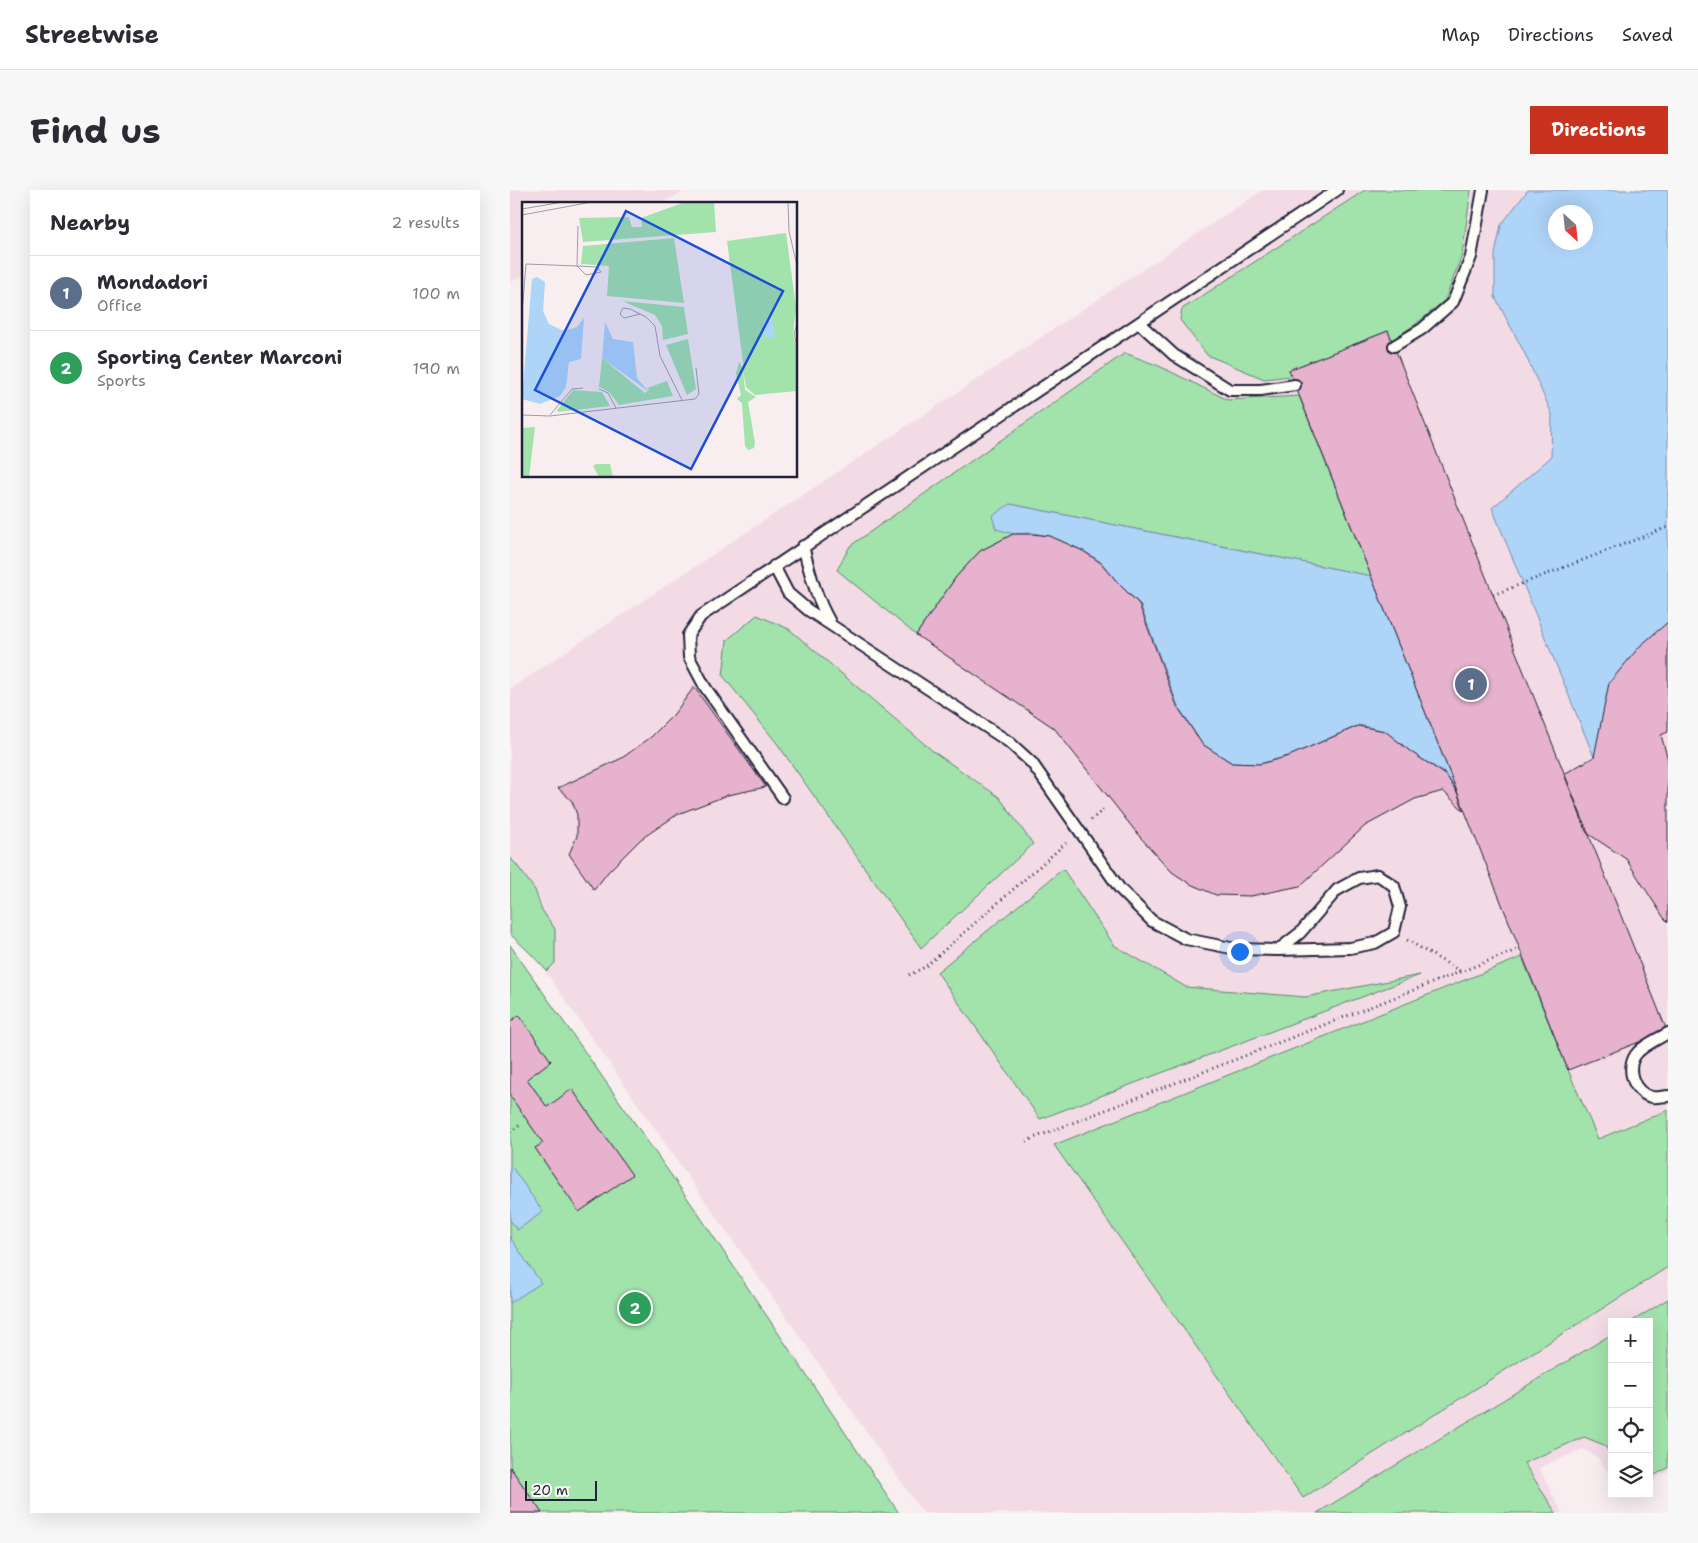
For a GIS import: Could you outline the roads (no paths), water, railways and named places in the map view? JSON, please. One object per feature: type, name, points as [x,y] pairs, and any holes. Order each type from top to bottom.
[{"type":"lane","points":[[783,798],[705,687],[689,658],[688,635],[701,616],[1336,190]]},
{"type":"lane","points":[[1394,346],[1422,330],[1453,302],[1471,257],[1483,190]]},
{"type":"lane","points":[[1139,323],[1174,355],[1230,390],[1261,390],[1295,385]]},
{"type":"lane","points":[[803,546],[819,600],[832,625]]},
{"type":"lane","points":[[774,566],[788,593],[808,610],[1009,742],[1032,763],[1120,889],[1152,921],[1186,939],[1236,948],[1278,950],[1350,948],[1375,943],[1394,932],[1400,907],[1394,886],[1378,875],[1359,878],[1337,890],[1300,933],[1278,950]]},
{"type":"lane","points":[[1668,1033],[1636,1053],[1631,1062],[1632,1076],[1640,1091],[1652,1097],[1668,1096]]},
{"type":"water","points":[[1528,190],[1668,190],[1668,622],[1594,757],[1492,508],[1551,457],[1552,414],[1524,352],[1495,297],[1495,254],[1501,225]]},
{"type":"water","points":[[1010,504],[1371,576],[1458,794],[1446,774],[1411,752],[1385,731],[1359,725],[1289,756],[1260,764],[1232,763],[1202,744],[1178,706],[1140,604],[1119,584],[1101,562],[1084,551],[1050,536],[1032,533],[1014,534],[996,529],[992,516]]},
{"type":"water","points":[[512,1167],[543,1212],[517,1230],[510,1220],[510,1168]]},
{"type":"water","points":[[510,1237],[541,1283],[510,1303]]},
{"type":"place","name":"Mondadori","points":[[1471,684]]},
{"type":"place","name":"Sporting Center Marconi","points":[[635,1308]]}]
